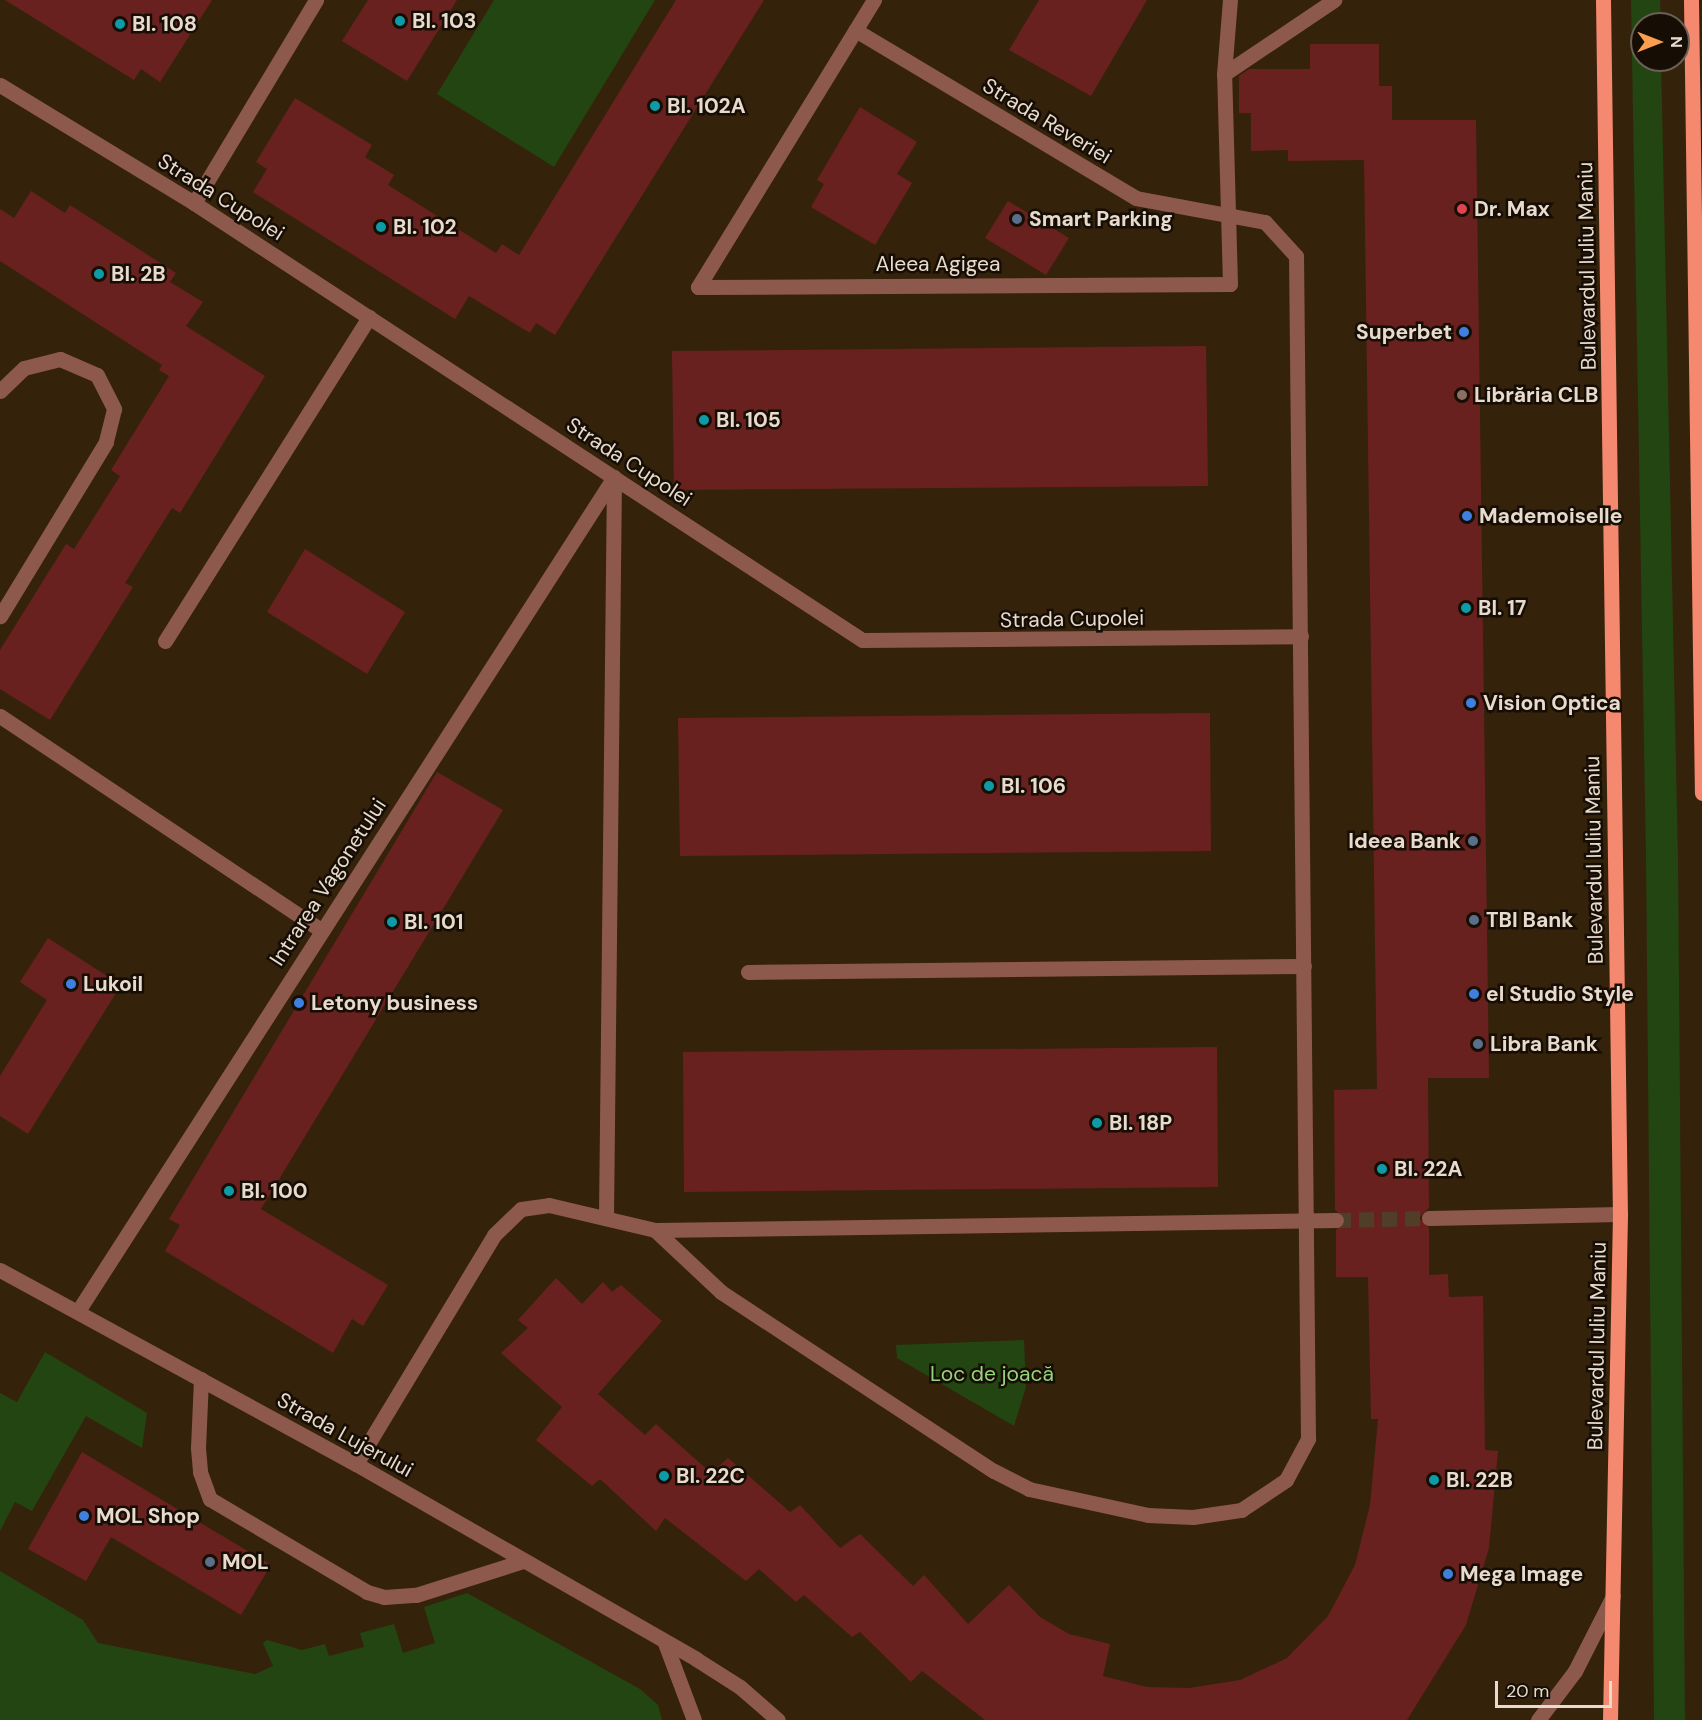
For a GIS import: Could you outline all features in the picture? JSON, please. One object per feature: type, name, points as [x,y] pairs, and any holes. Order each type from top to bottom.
[{"type":"main road","name":"Bulevardul Iuliu Maniu","points":[[1603,0],[1620,1214],[1610,1720]]},
{"type":"main road","points":[[1691,0],[1702,793]]},
{"type":"street","points":[[194,203],[316,0]]},
{"type":"street","name":"Aleea Agigea","points":[[874,0],[698,287],[1230,284],[1230,213],[1224,74],[1230,0]]},
{"type":"street","points":[[1224,74],[1334,0]]},
{"type":"street","name":"Strada Reveriei","points":[[655,1230],[721,1292],[994,1471],[1029,1489],[1096,1507],[1193,1517],[1240,1510],[1286,1480],[1300,1462],[1312,1415],[1296,256],[1265,222],[1230,213],[1136,198],[855,30]]},
{"type":"street","name":"Strada Cupolei","points":[[0,85],[194,203],[862,640],[1301,636]]},
{"type":"street","points":[[165,641],[369,317]]},
{"type":"street","points":[[0,391],[24,368],[60,359],[97,375],[114,409],[106,442],[0,616]]},
{"type":"street","points":[[606,1216],[614,477]]},
{"type":"street","name":"Intrarea Vagonetului","points":[[78,1311],[614,477]]},
{"type":"street","points":[[0,716],[322,931]]},
{"type":"street","points":[[748,972],[1305,966]]},
{"type":"street","points":[[356,1464],[501,1228],[520,1209],[549,1205],[606,1216],[655,1230],[1335,1220]]},
{"type":"street","points":[[1429,1218],[1620,1214]]},
{"type":"street","name":"Strada Lujerului","points":[[0,1270],[356,1464],[740,1687],[778,1720]]},
{"type":"street","points":[[201,1379],[198,1448],[200,1472],[210,1499],[367,1592],[384,1597],[416,1595],[523,1561]]},
{"type":"street","points":[[1538,1720],[1575,1671],[1613,1596]]},
{"type":"street","points":[[665,1643],[694,1720]]},
{"type":"green space","points":[[494,0],[655,0],[554,167],[437,94]]},
{"type":"green space","points":[[1631,0],[1660,0],[1660,12],[1631,12]]},
{"type":"green space","points":[[1632,72],[1661,72],[1678,859],[1685,1720],[1654,1720],[1646,859]]},
{"type":"green space","name":"Loc de joacă","points":[[1024,1340],[1026,1387],[1014,1426],[897,1358],[896,1345]]},
{"type":"green space","points":[[45,1352],[147,1413],[142,1448],[86,1416],[32,1511],[15,1502],[0,1531],[0,1393],[17,1402]]},
{"type":"green space","points":[[0,1571],[83,1620],[98,1643],[255,1674],[273,1666],[263,1643],[267,1640],[302,1650],[325,1644],[329,1656],[364,1647],[360,1633],[394,1624],[403,1653],[435,1643],[424,1607],[467,1593],[640,1689],[658,1705],[662,1720],[0,1720]]},
{"type":"building","name":"Bl. 108","points":[[5,0],[212,0],[160,82],[141,69],[134,80]]},
{"type":"building","name":"Bl. 103","points":[[368,0],[457,0],[407,81],[342,41]]},
{"type":"building","name":"Bl. 102","points":[[676,0],[764,0],[555,335],[536,323],[530,333],[469,296],[455,319],[253,192],[267,169],[256,162],[295,98],[372,145],[365,157],[394,175],[388,185],[496,253],[502,244],[519,255]]},
{"type":"building","points":[[1039,0],[1147,0],[1091,96],[1009,50]]},
{"type":"building","points":[[1310,44],[1379,44],[1379,86],[1392,86],[1392,120],[1476,120],[1489,1078],[1428,1078],[1429,1208],[1419,1218],[1429,1228],[1429,1275],[1448,1274],[1449,1297],[1483,1296],[1485,1450],[1498,1451],[1489,1548],[1466,1625],[1407,1720],[985,1720],[922,1671],[911,1682],[860,1632],[852,1637],[804,1595],[796,1602],[759,1569],[746,1581],[665,1518],[656,1531],[600,1479],[592,1486],[536,1440],[562,1407],[501,1353],[528,1328],[518,1320],[556,1278],[582,1304],[603,1282],[612,1292],[621,1285],[662,1321],[598,1394],[645,1435],[656,1424],[711,1473],[728,1458],[790,1512],[800,1505],[840,1548],[860,1534],[913,1586],[924,1575],[968,1624],[1009,1585],[1040,1617],[1069,1634],[1110,1644],[1103,1676],[1147,1687],[1189,1688],[1240,1680],[1287,1658],[1328,1616],[1355,1565],[1370,1505],[1378,1419],[1371,1419],[1368,1277],[1336,1277],[1336,1230],[1346,1219],[1335,1210],[1334,1090],[1377,1089],[1364,160],[1288,161],[1288,150],[1251,151],[1251,113],[1239,113],[1239,76],[1249,69],[1310,69]]},
{"type":"building","points":[[860,107],[917,142],[897,174],[912,183],[875,245],[811,207],[824,184],[817,180]]},
{"type":"building","points":[[31,191],[65,213],[70,205],[176,273],[170,282],[203,302],[186,326],[265,376],[180,513],[172,508],[125,583],[133,587],[50,720],[0,689],[0,650],[66,544],[74,549],[120,476],[111,470],[169,376],[159,370],[162,365],[0,261],[0,209],[14,218]]},
{"type":"building","name":"Smart Parking","points":[[1008,201],[1069,238],[1046,275],[985,238]]},
{"type":"building","name":"Bl. 105","points":[[1206,346],[1208,486],[674,490],[672,351]]},
{"type":"building","points":[[305,549],[405,612],[367,674],[267,612]]},
{"type":"building","name":"Bl. 106","points":[[1210,713],[1211,851],[680,856],[678,718]]},
{"type":"building","points":[[437,772],[503,810],[261,1209],[388,1285],[363,1326],[352,1319],[333,1353],[165,1251],[180,1225],[169,1219]]},
{"type":"building","points":[[48,938],[121,985],[28,1134],[0,1116],[0,1076],[47,1000],[20,982]]},
{"type":"building","name":"Bl. 18P","points":[[1217,1047],[1218,1187],[684,1192],[683,1052]]},
{"type":"building","points":[[82,1452],[271,1565],[241,1615],[111,1537],[86,1581],[28,1549]]},
{"type":"tunnel","points":[[1336,1220],[1429,1218]]},
{"type":"place","name":"Bl. 103","points":[[400,21]]},
{"type":"place","name":"Bl. 108","points":[[120,24]]},
{"type":"place","name":"Bl. 102A","points":[[655,106]]},
{"type":"place","name":"Dr. Max","points":[[1462,209]]},
{"type":"place","name":"Smart Parking","points":[[1017,219]]},
{"type":"place","name":"Bl. 102","points":[[381,227]]},
{"type":"place","name":"Bl. 2B","points":[[99,274]]},
{"type":"place","name":"Superbet","points":[[1464,332]]},
{"type":"place","name":"Librăria CLB","points":[[1462,395]]},
{"type":"place","name":"Bl. 105","points":[[704,420]]},
{"type":"place","name":"Mademoiselle","points":[[1467,516]]},
{"type":"place","name":"Bl. 17","points":[[1466,608]]},
{"type":"place","name":"Vision Optica","points":[[1471,703]]},
{"type":"place","name":"Bl. 106","points":[[989,786]]},
{"type":"place","name":"Ideea Bank","points":[[1473,841]]},
{"type":"place","name":"TBI Bank","points":[[1474,920]]},
{"type":"place","name":"Bl. 101","points":[[392,922]]},
{"type":"place","name":"Lukoil","points":[[71,984]]},
{"type":"place","name":"el Studio Style","points":[[1474,994]]},
{"type":"place","name":"Letony business","points":[[299,1003]]},
{"type":"place","name":"Libra Bank","points":[[1478,1044]]},
{"type":"place","name":"Bl. 18P","points":[[1097,1123]]},
{"type":"place","name":"Bl. 22A","points":[[1382,1169]]},
{"type":"place","name":"Bl. 100","points":[[229,1191]]},
{"type":"place","name":"Bl. 22C","points":[[664,1476]]},
{"type":"place","name":"Bl. 22B","points":[[1434,1480]]},
{"type":"place","name":"MOL Shop","points":[[84,1516]]},
{"type":"place","name":"MOL","points":[[210,1562]]},
{"type":"place","name":"Mega Image","points":[[1448,1574]]}]
